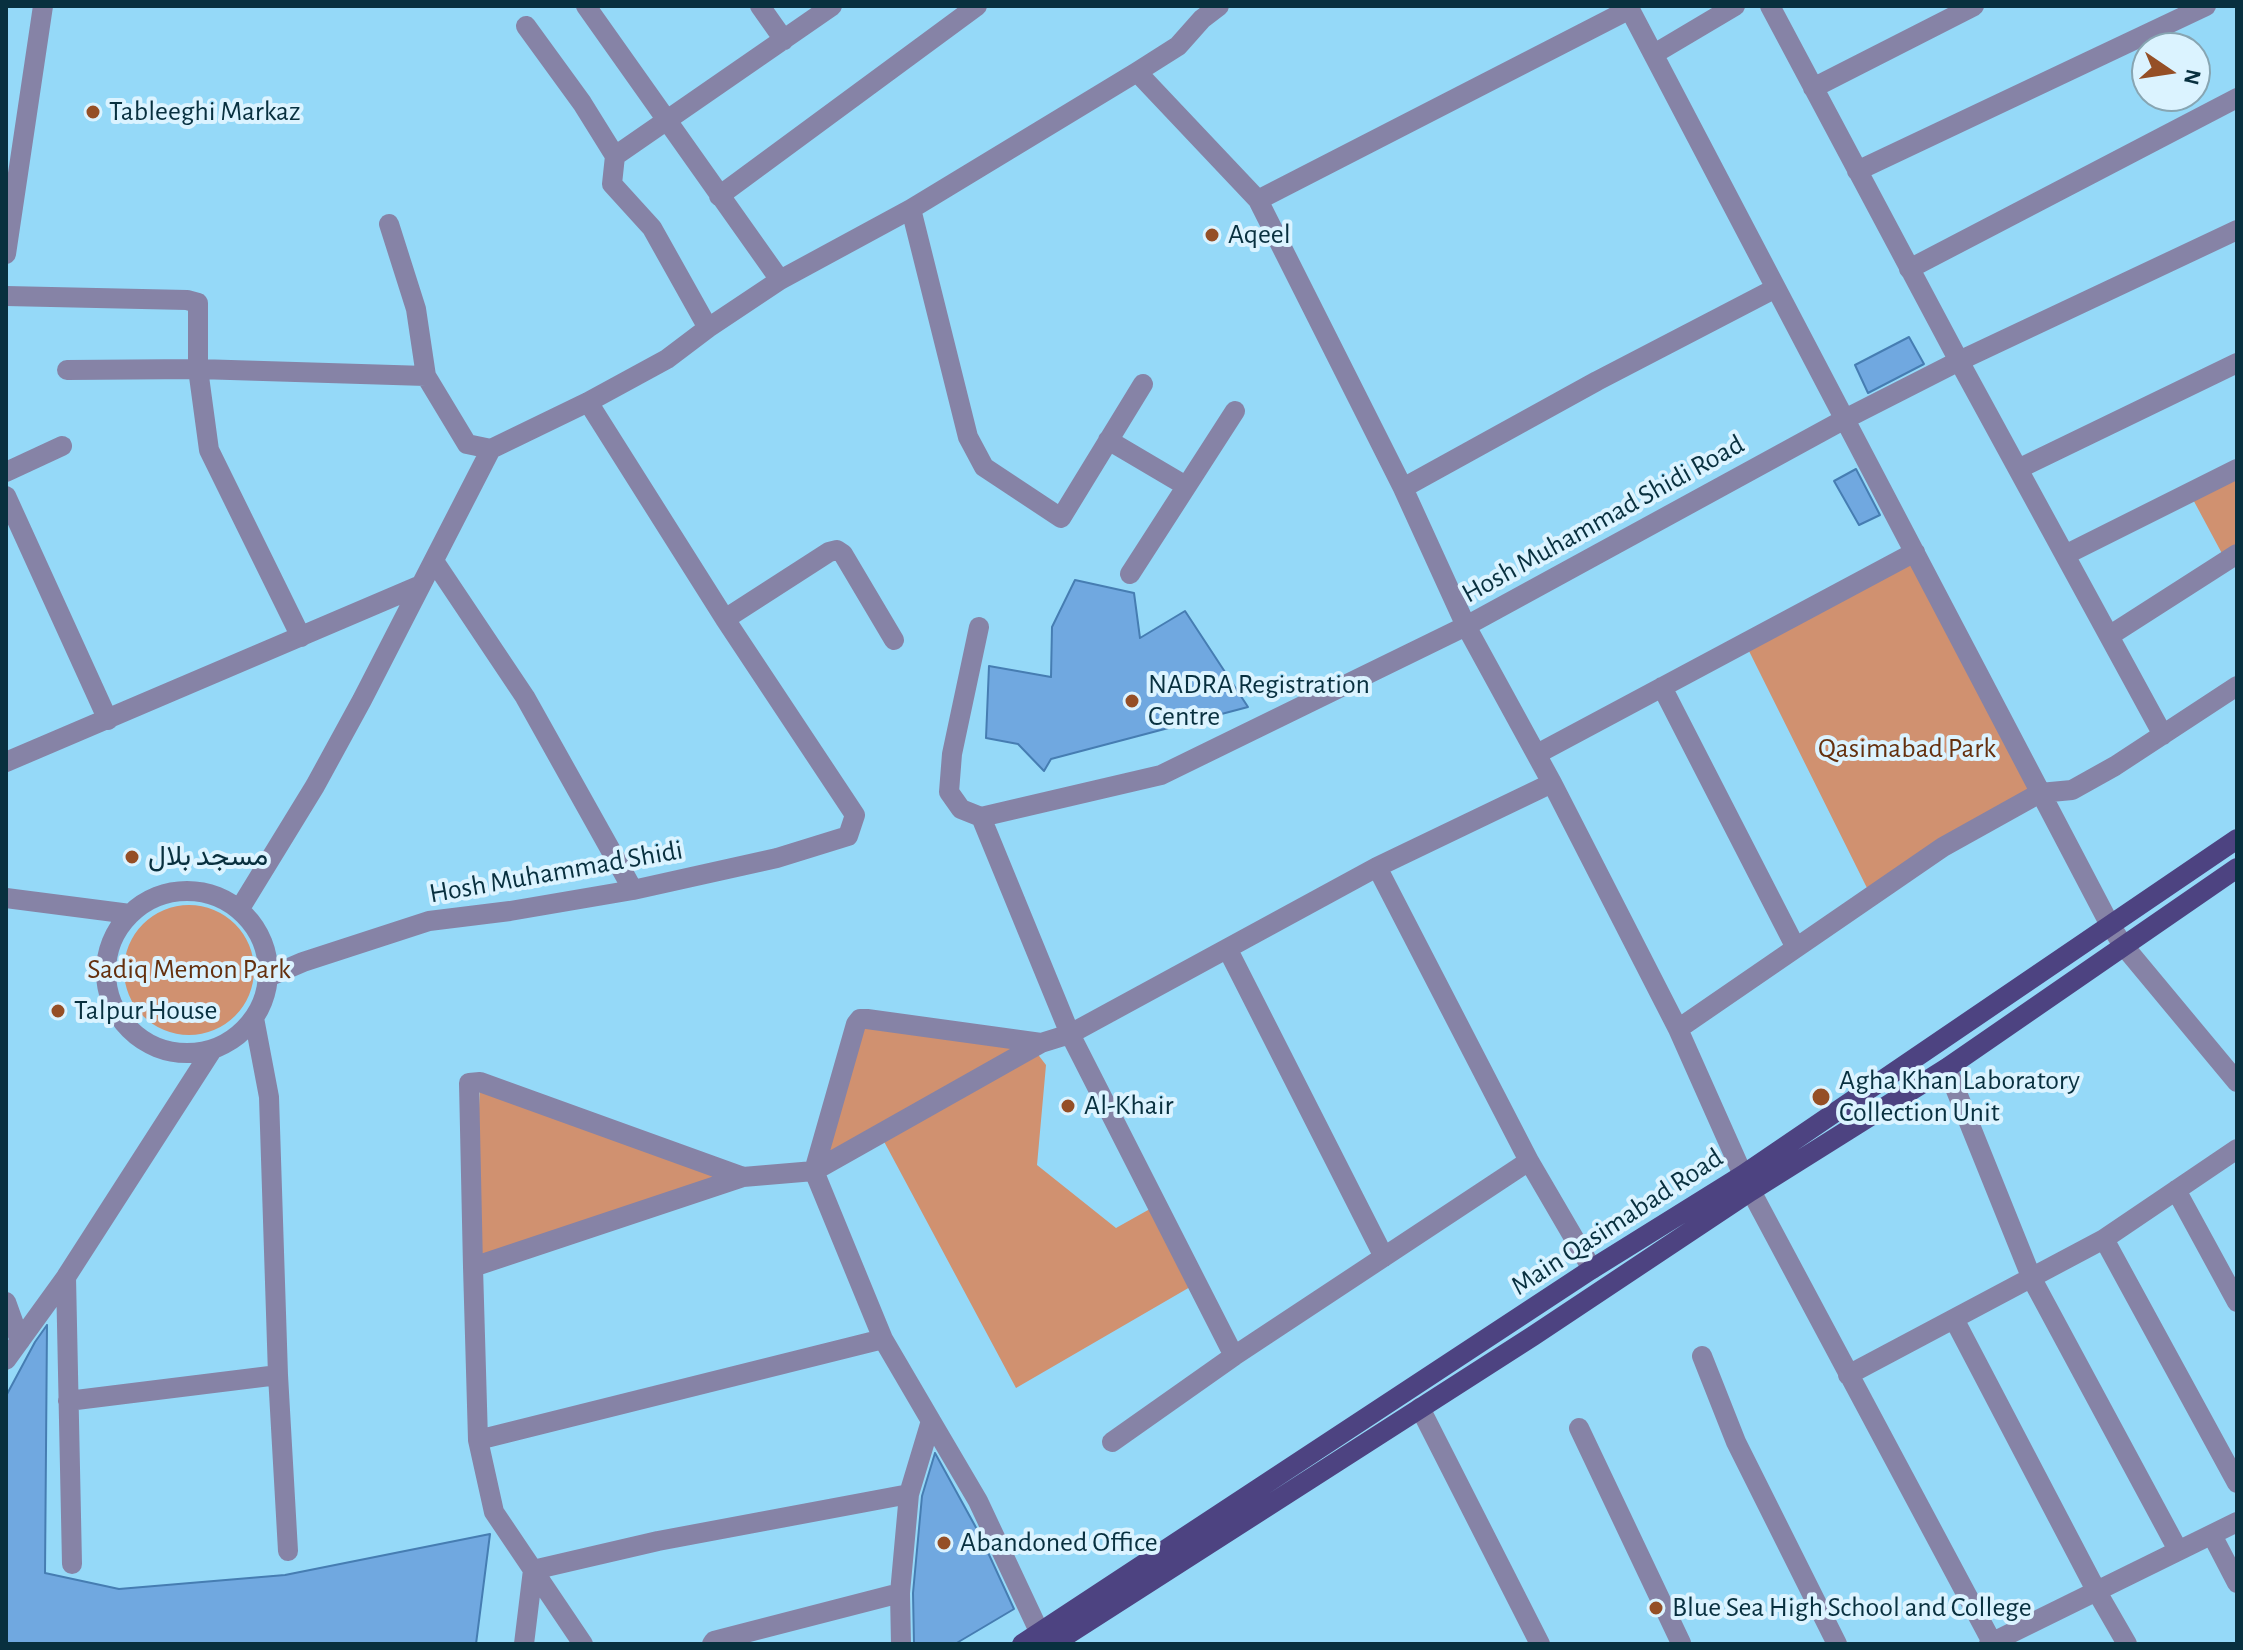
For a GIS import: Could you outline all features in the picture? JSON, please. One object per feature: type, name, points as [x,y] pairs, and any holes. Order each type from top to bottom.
[{"type":"main road","name":"Main Qasimabad Road","points":[[1040,1642],[1420,1408],[2237,839]]},
{"type":"main road","name":"Main Qasimabad Road","points":[[1040,1642],[1592,1269],[1947,1068],[2237,868]]},
{"type":"street","points":[[6,254],[43,6]]},
{"type":"street","points":[[586,6],[780,280]]},
{"type":"street","points":[[760,6],[784,40]]},
{"type":"street","points":[[615,156],[832,6]]},
{"type":"street","points":[[719,196],[977,6]]},
{"type":"street","points":[[239,910],[315,786],[491,449],[667,359],[780,280],[911,209],[1178,46],[1196,12],[1219,6]]},
{"type":"street","points":[[1654,54],[1735,6]]},
{"type":"street","points":[[1770,6],[1909,269],[2163,735]]},
{"type":"street","points":[[1813,88],[1974,6]]},
{"type":"street","points":[[1857,171],[2206,6]]},
{"type":"street","points":[[1258,200],[1629,8],[2110,925],[2123,945],[2230,1059],[2237,1082]]},
{"type":"street","points":[[526,26],[582,103],[615,156],[612,184],[652,228],[708,328]]},
{"type":"street","points":[[1137,72],[1258,200],[1403,488],[1466,626],[1537,754],[1678,1029],[1747,1183],[1992,1643],[2237,1522]]},
{"type":"street","points":[[1909,269],[2237,98]]},
{"type":"street","points":[[911,209],[968,437],[984,467],[1061,518],[1143,384]]},
{"type":"street","points":[[389,224],[416,309],[426,376],[467,444],[491,449]]},
{"type":"street","name":"Hosh Muhammad Shidi Road","points":[[981,817],[1161,775],[1466,626],[1845,419],[1959,361],[2237,230]]},
{"type":"street","points":[[1403,488],[1597,381],[1776,288]]},
{"type":"street","points":[[6,296],[194,300],[198,303],[198,369],[209,450],[301,637]]},
{"type":"street","points":[[2018,469],[2237,363]]},
{"type":"street","points":[[67,370],[198,369],[426,376]]},
{"type":"street","points":[[588,402],[725,619],[837,550],[843,554],[894,640]]},
{"type":"street","points":[[1130,574],[1235,411]]},
{"type":"street","points":[[1108,440],[1186,486]]},
{"type":"street","points":[[6,472],[62,446]]},
{"type":"street","points":[[2065,555],[2237,469]]},
{"type":"street","points":[[6,496],[108,720]]},
{"type":"street","points":[[1537,754],[1915,552]]},
{"type":"street","points":[[2109,636],[2237,554]]},
{"type":"street","points":[[434,561],[525,697],[633,890]]},
{"type":"street","points":[[6,762],[421,585]]},
{"type":"street","name":"Hosh Muhammad Shidi","points":[[268,977],[303,962],[429,921],[633,890],[777,858],[848,836],[855,815],[725,619]]},
{"type":"street","points":[[979,627],[952,754],[949,792],[961,809],[981,817],[1070,1034],[1234,1356]]},
{"type":"street","points":[[1678,1029],[1943,847],[2040,793],[2072,790],[2115,766],[2237,686]]},
{"type":"street","points":[[1662,687],[1796,948]]},
{"type":"street","points":[[473,1267],[743,1177],[814,1171],[1041,1043],[1070,1034],[1377,867],[1552,783]]},
{"type":"street","points":[[1377,867],[1529,1161],[1592,1269]]},
{"type":"street","points":[[184,890],[204,892],[239,910],[256,929],[265,952],[268,977],[264,998],[254,1018],[235,1037],[212,1050],[185,1054],[158,1049],[135,1035],[117,1014],[107,989],[106,962],[114,936],[130,914],[155,898],[184,890]]},
{"type":"street","points":[[6,898],[130,914]]},
{"type":"street","points":[[1228,950],[1384,1257]]},
{"type":"street","points":[[254,1018],[269,1097],[278,1375],[288,1551]]},
{"type":"street","points":[[1040,1642],[978,1501],[883,1339],[814,1171],[860,1019],[1041,1043]]},
{"type":"street","points":[[6,1360],[66,1277],[212,1050]]},
{"type":"street","points":[[1947,1068],[2032,1279],[2178,1550]]},
{"type":"street","points":[[583,1644],[494,1512],[478,1440],[469,1083],[480,1082],[743,1177]]},
{"type":"street","points":[[1848,1375],[2104,1239],[2236,1152]]},
{"type":"street","points":[[1112,1442],[1234,1356],[1529,1161]]},
{"type":"street","points":[[2176,1190],[2237,1302]]},
{"type":"street","points":[[2104,1239],[2237,1483]]},
{"type":"street","points":[[66,1277],[72,1564]]},
{"type":"street","points":[[6,1302],[20,1341]]},
{"type":"street","points":[[1954,1319],[2127,1644]]},
{"type":"street","points":[[478,1440],[883,1339]]},
{"type":"street","points":[[1702,1356],[1736,1442],[1837,1644]]},
{"type":"street","points":[[68,1401],[278,1375]]},
{"type":"street","points":[[1420,1408],[1540,1644]]},
{"type":"street","points":[[901,1644],[900,1593],[909,1494],[931,1421]]},
{"type":"street","points":[[1579,1428],[1681,1644]]},
{"type":"street","points":[[533,1570],[658,1541],[909,1494]]},
{"type":"street","points":[[2212,1535],[2237,1583]]},
{"type":"street","points":[[524,1644],[533,1570]]},
{"type":"street","points":[[693,1644],[713,1642],[900,1593]]},
{"type":"green space","points":[[2237,469],[2237,554],[2226,561],[2189,492]]},
{"type":"green space","name":"Qasimabad Park","points":[[1915,552],[2040,793],[1871,896],[1745,643]]},
{"type":"green space","name":"Sadiq Memon Park","points":[[189,905],[214,910],[235,924],[249,945],[254,970],[249,995],[235,1016],[214,1030],[189,1035],[164,1030],[143,1016],[129,995],[124,970],[129,945],[143,924],[164,910]]},
{"type":"green space","points":[[856,1024],[1033,1048],[1046,1065],[1037,1165],[1116,1228],[1157,1205],[1197,1283],[1016,1388],[880,1134],[814,1171]]},
{"type":"green space","points":[[480,1082],[743,1177],[473,1267]]},
{"type":"building","points":[[1909,337],[1924,364],[1868,393],[1855,365]]},
{"type":"building","points":[[1856,469],[1880,515],[1859,525],[1834,481]]},
{"type":"building","points":[[1075,580],[1134,593],[1140,638],[1185,611],[1248,707],[1051,759],[1044,771],[1018,744],[986,738],[989,666],[1051,677],[1052,627]]},
{"type":"building","points":[[47,1325],[45,1573],[119,1589],[285,1575],[490,1534],[476,1644],[6,1644],[6,1396]]},
{"type":"building","name":"Abandoned Office","points":[[935,1453],[979,1533],[1014,1609],[955,1644],[914,1644],[913,1593],[922,1496]]},
{"type":"place","name":"Tableeghi Markaz","points":[[93,112]]},
{"type":"place","name":"Aqeel","points":[[1212,235]]},
{"type":"place","name":"NADRA Registration Centre","points":[[1132,701]]},
{"type":"place","name":"مسجد بلال","points":[[132,857]]},
{"type":"place","name":"Talpur House","points":[[58,1011]]},
{"type":"place","name":"Agha Khan Laboratory Collection Unit","points":[[1821,1097]]},
{"type":"place","name":"Al-Khair","points":[[1068,1106]]},
{"type":"place","name":"Abandoned Office","points":[[944,1543]]},
{"type":"place","name":"Blue Sea High School and College","points":[[1656,1608]]}]
